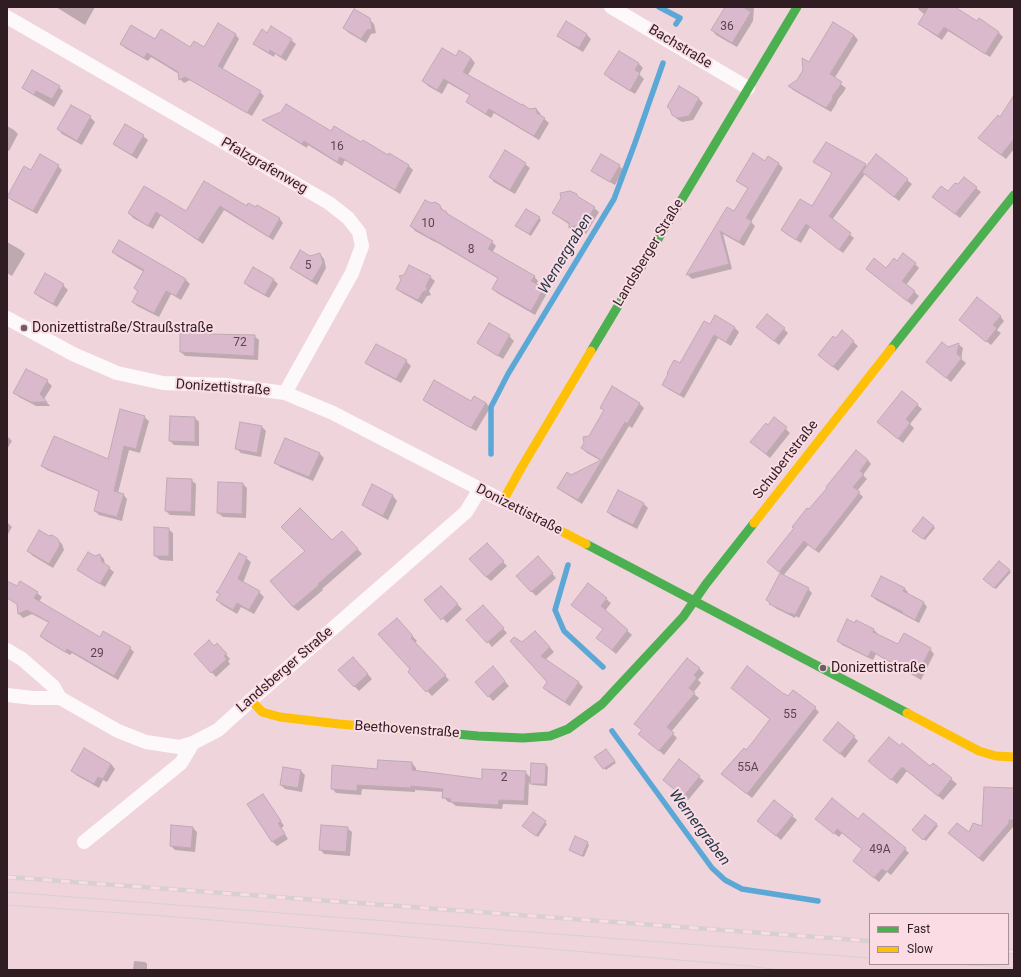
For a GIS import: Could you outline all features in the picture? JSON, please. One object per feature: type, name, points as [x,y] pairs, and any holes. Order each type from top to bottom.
[{"type":"street","name":"Bachstraße","points":[[611,7],[748,88]]},
{"type":"street","name":"Landsberger Straße","points":[[503,501],[524,463],[796,7]]},
{"type":"street","name":"Pfalzgrafenweg","points":[[9,12],[329,203],[348,218],[359,232],[362,246],[352,273],[285,393]]},
{"type":"street","name":"Schubertstraße","points":[[568,729],[602,704],[682,617],[706,584],[1014,195]]},
{"type":"street","name":"Donizettistraße","points":[[7,318],[73,354],[117,373],[163,383],[226,385],[285,393],[332,413],[843,678],[979,751],[996,756],[1014,757]]},
{"type":"street","name":"Landsberger Straße","points":[[193,743],[218,730],[466,512],[480,489]]},
{"type":"street","points":[[7,650],[22,659],[53,686],[60,698]]},
{"type":"street","points":[[7,696],[60,698],[118,731],[146,742],[179,747],[193,743]]},
{"type":"street","name":"Beethovenstraße","points":[[251,700],[262,712],[280,717],[340,724],[478,736],[523,738],[550,736],[568,729]]},
{"type":"street","points":[[84,842],[181,763],[193,743]]},
{"type":"building","points":[[725,7],[743,7],[751,12],[732,43],[711,30]]},
{"type":"building","points":[[929,7],[955,7],[977,21],[979,18],[999,32],[985,54],[944,27],[938,36],[918,24]]},
{"type":"building","points":[[354,9],[370,18],[372,29],[367,30],[361,39],[343,28]]},
{"type":"building","points":[[566,21],[587,34],[579,48],[557,36]]},
{"type":"building","points":[[833,22],[854,35],[830,74],[842,82],[826,108],[788,86],[797,80],[803,70],[802,58],[809,62]]},
{"type":"building","points":[[218,23],[236,34],[218,66],[261,91],[247,113],[185,77],[179,80],[178,72],[147,53],[144,58],[120,44],[131,25],[155,39],[161,29],[190,47],[194,41],[204,47]]},
{"type":"building","points":[[271,26],[292,39],[281,57],[270,50],[269,53],[253,44],[262,29],[267,33]]},
{"type":"building","points":[[442,48],[456,56],[459,50],[471,58],[463,72],[530,109],[536,108],[537,113],[545,118],[534,136],[489,109],[486,114],[466,102],[470,95],[444,79],[437,90],[422,81]]},
{"type":"building","points":[[619,51],[639,63],[635,70],[640,73],[630,91],[604,74]]},
{"type":"building","points":[[32,70],[60,86],[52,99],[36,91],[34,95],[22,88]]},
{"type":"building","points":[[679,86],[699,98],[689,116],[677,118],[672,115],[670,109],[667,107]]},
{"type":"building","points":[[1014,95],[1014,139],[1001,155],[978,138],[998,115],[1000,117]]},
{"type":"building","points":[[286,104],[331,131],[334,126],[361,142],[363,140],[388,155],[389,153],[409,165],[395,190],[340,157],[337,162],[304,141],[302,144],[262,120],[281,112]]},
{"type":"building","points":[[71,105],[91,116],[77,141],[57,129]]},
{"type":"building","points":[[125,124],[144,135],[132,155],[113,144]]},
{"type":"building","points":[[826,142],[866,164],[829,216],[851,233],[839,250],[806,224],[796,240],[781,230],[800,199],[812,206],[832,173],[813,162]]},
{"type":"building","points":[[505,150],[526,163],[510,190],[489,177]]},
{"type":"building","points":[[753,153],[765,161],[768,156],[779,163],[746,218],[752,221],[739,242],[720,231],[729,264],[686,275],[727,207],[734,211],[748,188],[736,181]]},
{"type":"building","points":[[40,154],[59,165],[33,211],[7,197],[24,166],[31,170]]},
{"type":"building","points":[[601,154],[620,165],[610,182],[591,171]]},
{"type":"building","points":[[876,154],[908,179],[894,197],[862,172]]},
{"type":"building","points":[[964,177],[977,187],[955,214],[932,197],[941,186],[948,191],[955,183],[958,184]]},
{"type":"building","points":[[204,181],[247,206],[248,203],[256,207],[257,205],[280,218],[269,237],[220,206],[198,240],[156,212],[148,226],[128,213],[144,186],[186,211]]},
{"type":"building","points":[[570,191],[577,194],[577,196],[595,207],[581,230],[574,226],[569,228],[569,223],[552,213],[561,198],[560,193]]},
{"type":"building","points":[[425,200],[431,203],[435,202],[440,205],[441,209],[447,212],[446,213],[493,241],[488,249],[535,276],[531,281],[544,288],[531,311],[492,289],[498,278],[410,226]]},
{"type":"building","points":[[526,209],[540,217],[529,234],[515,226]]},
{"type":"building","points":[[119,240],[186,279],[176,296],[166,291],[154,313],[132,302],[138,291],[134,288],[144,270],[112,252]]},
{"type":"building","points":[[300,250],[310,256],[320,253],[323,263],[312,281],[290,268]]},
{"type":"building","points":[[903,253],[916,263],[902,281],[915,291],[907,301],[866,269],[874,258],[886,268],[894,258],[897,261]]},
{"type":"building","points":[[409,265],[431,276],[426,286],[427,290],[423,292],[418,300],[396,289],[401,280],[399,276],[404,275]]},
{"type":"building","points":[[253,267],[274,279],[265,295],[244,283]]},
{"type":"building","points":[[45,273],[64,284],[53,304],[34,293]]},
{"type":"building","points":[[977,297],[1001,316],[993,325],[997,328],[986,342],[959,320]]},
{"type":"building","points":[[767,314],[785,328],[774,341],[756,327]]},
{"type":"building","points":[[715,315],[735,327],[726,342],[714,335],[680,395],[662,385],[674,360],[680,363],[704,321],[710,324]]},
{"type":"building","points":[[489,323],[510,335],[498,356],[477,343]]},
{"type":"building","points":[[842,330],[854,341],[833,367],[818,355],[833,336],[836,338]]},
{"type":"building","points":[[180,331],[210,332],[210,334],[255,335],[254,356],[180,352]]},
{"type":"building","points":[[942,342],[948,347],[959,343],[957,354],[962,358],[946,378],[926,362]]},
{"type":"building","points":[[376,344],[407,360],[396,379],[365,363]]},
{"type":"building","points":[[26,369],[48,380],[40,394],[47,402],[31,402],[13,393]]},
{"type":"building","points":[[434,380],[471,401],[474,396],[486,403],[471,428],[423,400]]},
{"type":"building","points":[[612,386],[640,403],[627,424],[625,422],[578,500],[557,488],[567,472],[571,475],[601,460],[581,448],[584,443],[583,437],[589,436],[604,410],[600,408]]},
{"type":"building","points":[[902,391],[918,404],[906,419],[910,423],[898,439],[877,422]]},
{"type":"building","points":[[120,409],[145,416],[136,449],[124,446],[114,491],[124,494],[117,517],[94,511],[99,491],[41,466],[54,436],[108,459]]},
{"type":"building","points":[[170,416],[195,417],[195,442],[169,441]]},
{"type":"building","points":[[774,417],[787,427],[766,454],[750,442],[766,423],[768,425]]},
{"type":"building","points":[[240,422],[262,426],[257,453],[235,449]]},
{"type":"building","points":[[285,438],[320,453],[309,477],[274,463]]},
{"type":"building","points":[[856,450],[868,460],[860,471],[864,474],[853,487],[860,492],[815,550],[804,541],[779,572],[767,562],[794,528],[792,527],[807,508],[809,509],[827,488],[826,487]]},
{"type":"building","points":[[167,478],[192,479],[191,512],[165,511]]},
{"type":"building","points":[[218,482],[243,483],[242,514],[217,513]]},
{"type":"building","points":[[372,484],[393,495],[383,516],[362,505]]},
{"type":"building","points":[[618,490],[644,503],[633,525],[607,512]]},
{"type":"building","points":[[300,508],[332,540],[342,531],[358,549],[293,607],[270,581],[305,551],[281,527]]},
{"type":"building","points":[[923,517],[934,526],[923,539],[912,531]]},
{"type":"building","points":[[154,527],[169,528],[169,556],[154,556]]},
{"type":"building","points":[[39,530],[58,539],[60,545],[49,564],[27,551]]},
{"type":"building","points":[[487,543],[504,561],[486,577],[469,559]]},
{"type":"building","points":[[88,552],[95,556],[100,554],[102,562],[110,567],[100,584],[77,570]]},
{"type":"building","points":[[239,553],[247,557],[238,579],[260,591],[249,610],[237,603],[233,610],[216,600],[220,594],[216,592]]},
{"type":"building","points":[[538,556],[553,573],[531,592],[516,576]]},
{"type":"building","points":[[999,561],[1010,570],[994,588],[983,579]]},
{"type":"building","points":[[780,573],[809,588],[795,615],[769,604],[770,602],[766,600]]},
{"type":"building","points":[[881,576],[905,588],[903,591],[924,602],[915,620],[902,613],[903,612],[871,596]]},
{"type":"building","points":[[7,581],[17,586],[20,581],[38,592],[34,598],[100,637],[103,631],[131,647],[114,676],[67,649],[65,652],[40,636],[49,622],[27,610],[18,614],[17,604],[7,598]]},
{"type":"building","points":[[588,583],[607,598],[601,606],[628,630],[612,650],[596,638],[603,629],[571,605]]},
{"type":"building","points":[[441,586],[458,604],[441,620],[424,600]]},
{"type":"building","points":[[483,605],[504,628],[487,643],[466,620]]},
{"type":"building","points":[[397,618],[413,636],[411,638],[446,675],[426,692],[408,672],[410,669],[378,634]]},
{"type":"building","points":[[847,619],[855,623],[856,620],[874,629],[873,632],[898,644],[904,633],[931,648],[916,676],[871,651],[868,657],[837,641]]},
{"type":"building","points":[[535,631],[550,647],[541,656],[579,682],[565,702],[543,688],[547,682],[510,641],[514,637],[522,642]]},
{"type":"building","points":[[209,640],[214,646],[217,643],[227,654],[224,656],[227,659],[211,673],[194,654]]},
{"type":"building","points":[[353,657],[368,674],[354,687],[338,670]]},
{"type":"building","points":[[687,658],[700,668],[694,675],[697,678],[689,688],[695,693],[667,727],[674,733],[659,751],[638,734],[642,730],[634,724]]},
{"type":"building","points":[[493,666],[505,681],[488,697],[475,682]]},
{"type":"building","points":[[747,666],[784,694],[788,696],[793,690],[816,707],[747,794],[721,774],[744,748],[746,750],[770,719],[731,688]]},
{"type":"building","points":[[838,722],[855,736],[840,754],[823,740]]},
{"type":"building","points":[[889,737],[900,746],[902,743],[930,766],[933,763],[952,778],[938,796],[902,767],[891,780],[868,761]]},
{"type":"building","points":[[84,748],[111,764],[103,779],[98,777],[94,784],[71,771]]},
{"type":"building","points":[[606,749],[615,761],[603,769],[594,757]]},
{"type":"building","points":[[679,759],[700,776],[683,797],[663,780]]},
{"type":"building","points":[[378,760],[412,762],[412,770],[482,779],[482,769],[526,771],[524,801],[499,800],[498,805],[450,802],[451,799],[442,798],[443,789],[411,786],[411,788],[357,785],[357,791],[331,789],[332,765],[377,769]]},
{"type":"building","points":[[531,763],[546,764],[545,784],[530,784]]},
{"type":"building","points":[[283,767],[301,770],[298,788],[280,785]]},
{"type":"building","points":[[984,787],[1014,788],[1014,820],[1009,820],[1009,823],[979,858],[948,833],[957,823],[969,832],[973,823],[982,826]]},
{"type":"building","points":[[263,794],[281,821],[278,823],[285,834],[272,842],[247,804]]},
{"type":"building","points":[[832,798],[858,819],[863,813],[906,848],[887,872],[882,869],[874,878],[853,861],[862,849],[837,829],[834,834],[815,819]]},
{"type":"building","points":[[774,800],[793,815],[776,836],[757,821]]},
{"type":"building","points":[[533,812],[546,821],[536,836],[522,826]]},
{"type":"building","points":[[925,815],[937,824],[923,840],[912,830]]},
{"type":"building","points":[[171,825],[193,827],[191,848],[170,846]]},
{"type":"building","points":[[321,825],[348,827],[346,852],[319,850]]},
{"type":"building","points":[[575,836],[588,842],[582,856],[569,850]]},
{"type":"waterway","name":"Wernergraben","points":[[659,7],[680,18],[676,24]]},
{"type":"waterway","name":"Wernergraben","points":[[491,454],[491,407],[508,374],[614,199],[663,63]]},
{"type":"waterway","name":"Wernergraben","points":[[568,565],[555,610],[564,631],[603,667]]},
{"type":"waterway","name":"Wernergraben","points":[[612,731],[712,868],[725,880],[742,889],[818,901]]},
{"type":"tram line","points":[[7,892],[869,958]]},
{"type":"tram line","points":[[7,905],[165,916],[749,966],[780,970]]},
{"type":"tram line","points":[[970,965],[1014,968]]},
{"type":"railway","points":[[7,877],[869,941]]},
{"type":"railway","points":[[1009,951],[1014,952]]},
{"type":"traffic: fast","points":[[591,351],[797,7]]},
{"type":"traffic: fast","points":[[891,349],[1014,195]]},
{"type":"traffic: fast","points":[[435,732],[523,738],[550,736],[568,729],[602,704],[683,617],[706,584],[754,523]]},
{"type":"traffic: fast","points":[[586,544],[907,713]]},
{"type":"traffic: slow","points":[[754,523],[891,349]]},
{"type":"traffic: slow","points":[[586,544],[503,501],[591,351]]},
{"type":"traffic: slow","points":[[251,700],[262,712],[280,717],[339,724],[435,732]]},
{"type":"traffic: slow","points":[[907,713],[979,751],[996,756],[1014,757]]},
{"type":"place","name":"Donizettistraße/Straußstraße","points":[[24,328]]},
{"type":"place","name":"Donizettistraße","points":[[823,668]]}]
